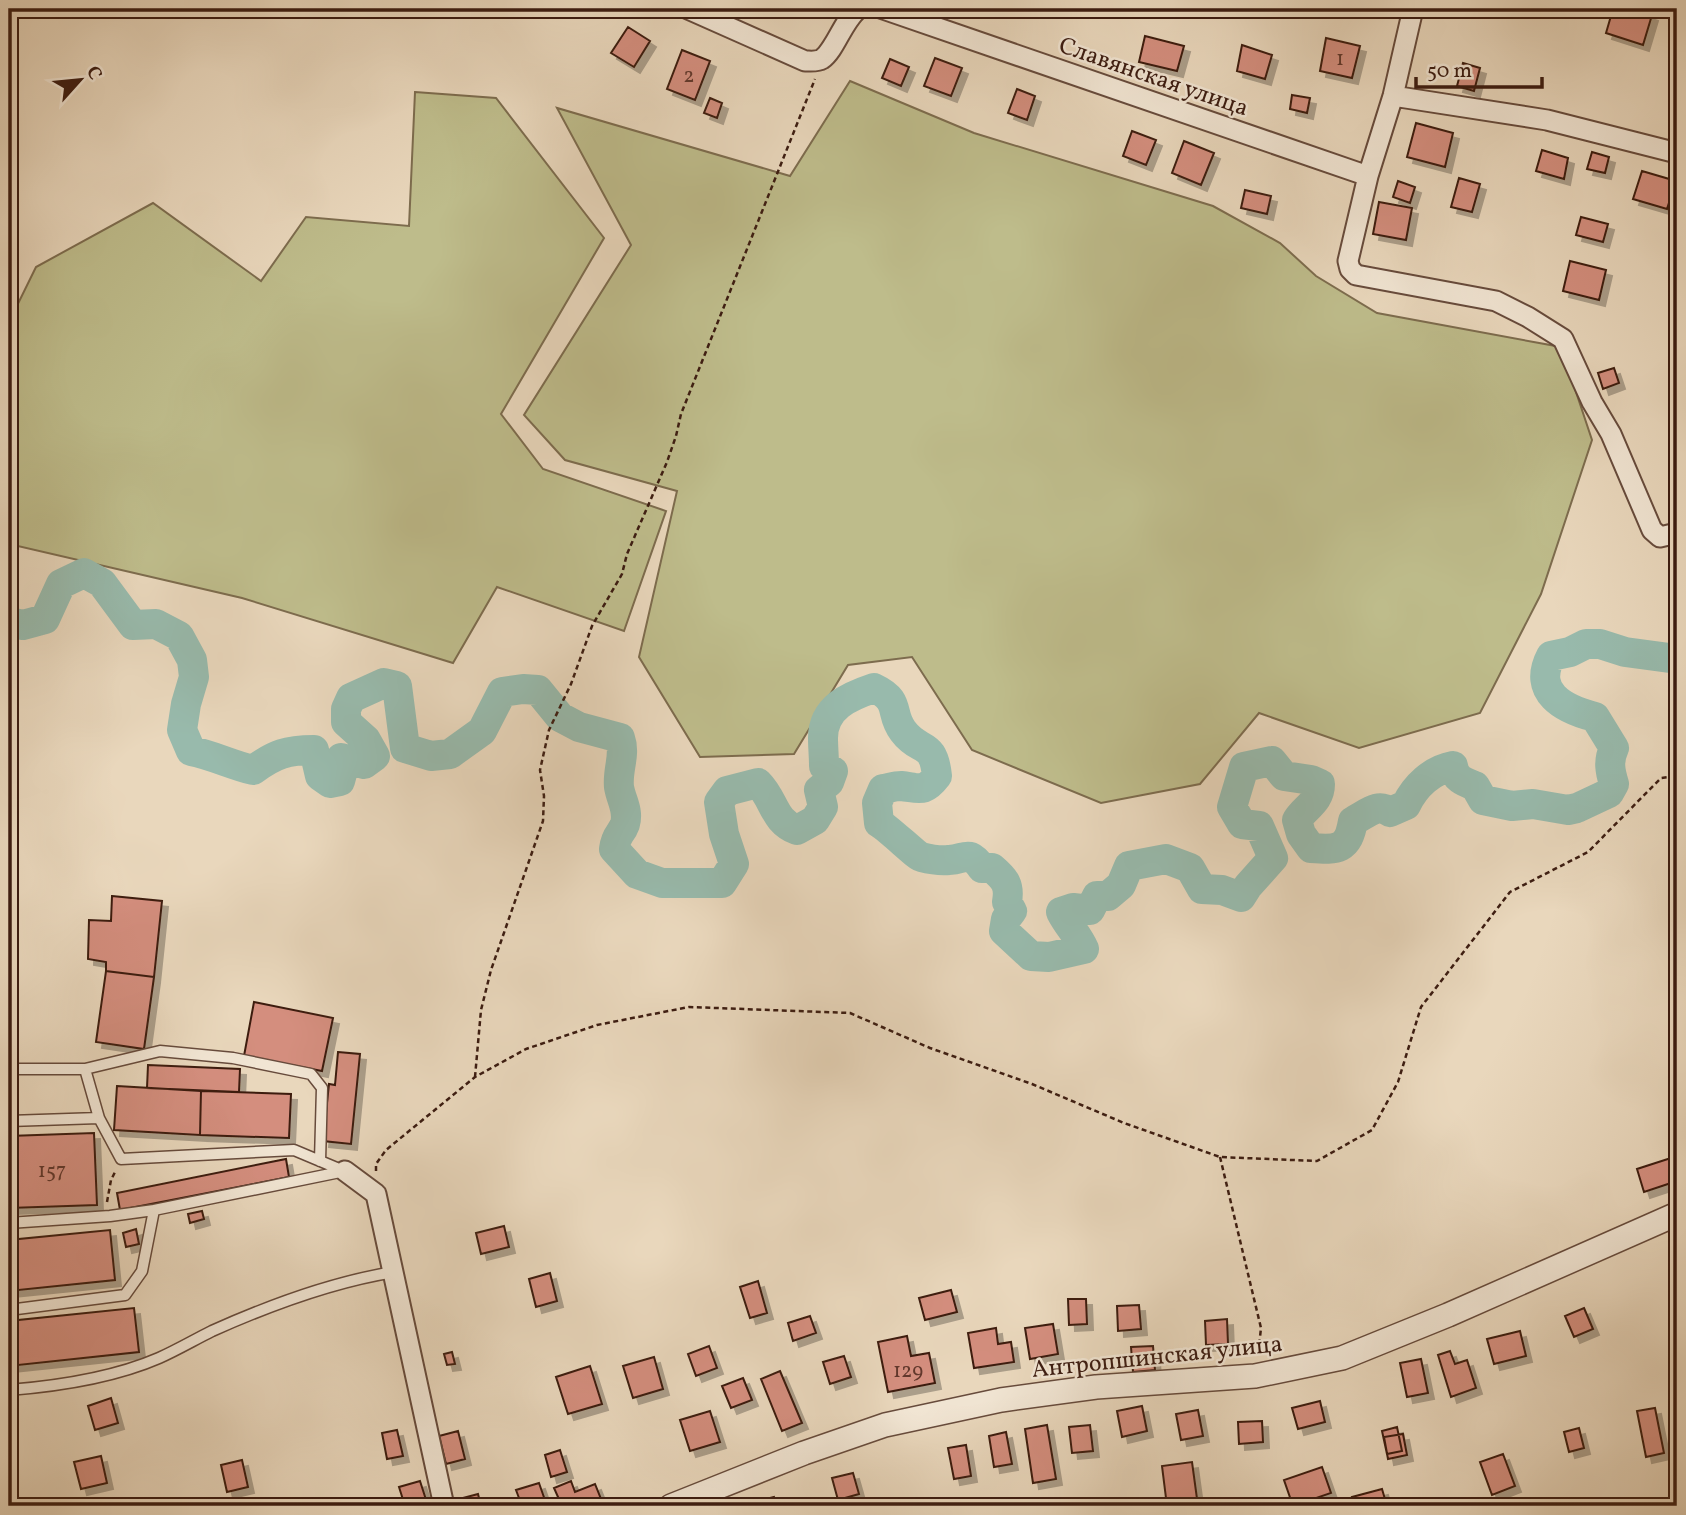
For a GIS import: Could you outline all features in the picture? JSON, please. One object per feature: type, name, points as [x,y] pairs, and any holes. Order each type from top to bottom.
[{"type":"street","points":[[688,9],[805,61],[824,58],[851,15],[858,9]]},
{"type":"street","name":"Славянская улица","points":[[883,9],[1368,176]]},
{"type":"street","points":[[1413,9],[1393,96],[1368,176],[1348,261],[1350,269],[1356,275],[1496,301],[1563,339],[1592,402],[1611,434],[1652,530],[1660,537],[1677,533]]},
{"type":"street","points":[[1393,96],[1547,120],[1677,153]]},
{"type":"street","points":[[345,1171],[376,1194],[444,1506]]},
{"type":"street","name":"Антропшинская улица","points":[[671,1506],[804,1453],[885,1425],[988,1402],[1096,1387],[1255,1376],[1342,1358],[1448,1315],[1677,1214]]},
{"type":"lane","points":[[9,1069],[85,1069],[160,1051],[233,1058],[311,1074],[322,1088],[320,1161]]},
{"type":"lane","points":[[85,1069],[99,1118],[121,1159],[294,1150],[345,1171]]},
{"type":"lane","points":[[9,1121],[99,1118]]},
{"type":"lane","points":[[9,1223],[154,1210],[345,1171]]},
{"type":"lane","points":[[9,1310],[125,1295],[142,1271],[154,1210]]},
{"type":"lane","points":[[9,1390],[44,1387],[158,1359],[282,1302],[353,1278],[394,1272]]},
{"type":"path","points":[[475,1077],[481,1010],[491,970],[543,821],[544,796],[540,770],[552,725],[571,684],[592,626],[622,574],[627,554],[667,463],[681,414],[824,58]]},
{"type":"path","points":[[376,1194],[376,1164],[386,1150],[475,1077],[526,1049],[585,1029],[689,1007],[850,1013],[930,1048],[1032,1084],[1124,1123],[1220,1157],[1317,1161],[1372,1130],[1398,1083],[1421,1007],[1510,892],[1588,852],[1661,778],[1677,776]]},
{"type":"path","points":[[1220,1157],[1261,1328],[1255,1376]]},
{"type":"path","points":[[110,1216],[107,1203],[111,1180],[121,1159]]},
{"type":"shaded area","points":[[850,81],[974,133],[1213,206],[1280,243],[1316,276],[1377,313],[1561,347],[1592,440],[1541,594],[1480,713],[1359,748],[1259,713],[1200,784],[1101,803],[972,750],[912,657],[848,665],[794,754],[700,757],[639,657],[677,491],[565,460],[524,415],[631,245],[557,108],[790,176]]},
{"type":"shaded area","points":[[415,92],[496,98],[604,238],[501,414],[543,469],[666,511],[624,631],[497,587],[453,663],[242,598],[9,544],[9,322],[36,267],[153,203],[261,281],[306,217],[409,226]]},
{"type":"building","points":[[1613,9],[1633,9],[1652,15],[1643,45],[1606,33]]},
{"type":"building","points":[[628,27],[650,41],[634,67],[611,53]]},
{"type":"building","points":[[1145,36],[1184,46],[1177,71],[1139,62]]},
{"type":"building","points":[[1326,38],[1360,46],[1352,78],[1320,71]]},
{"type":"building","points":[[1242,45],[1272,55],[1265,79],[1237,71]]},
{"type":"building","points":[[682,50],[710,61],[695,100],[667,89]]},
{"type":"building","points":[[935,58],[962,68],[951,96],[924,86]]},
{"type":"building","points":[[890,59],[909,67],[901,86],[882,78]]},
{"type":"building","points":[[1463,63],[1480,68],[1474,91],[1457,86]]},
{"type":"building","points":[[1017,89],[1035,96],[1027,120],[1008,113]]},
{"type":"building","points":[[1292,95],[1310,98],[1307,113],[1290,109]]},
{"type":"building","points":[[710,98],[722,103],[717,118],[704,113]]},
{"type":"building","points":[[1416,123],[1453,133],[1445,167],[1407,157]]},
{"type":"building","points":[[1132,131],[1156,140],[1146,165],[1123,156]]},
{"type":"building","points":[[1184,141],[1214,153],[1201,185],[1172,173]]},
{"type":"building","points":[[1542,150],[1568,158],[1564,179],[1536,171]]},
{"type":"building","points":[[1592,152],[1609,157],[1605,173],[1587,169]]},
{"type":"building","points":[[1642,171],[1676,181],[1667,209],[1633,199]]},
{"type":"building","points":[[1459,178],[1480,184],[1472,212],[1451,207]]},
{"type":"building","points":[[1398,181],[1415,187],[1410,203],[1393,197]]},
{"type":"building","points":[[1245,190],[1271,196],[1267,214],[1241,208]]},
{"type":"building","points":[[1379,202],[1412,208],[1406,240],[1373,234]]},
{"type":"building","points":[[1581,217],[1608,224],[1603,242],[1576,235]]},
{"type":"building","points":[[1570,261],[1606,270],[1599,300],[1563,291]]},
{"type":"building","points":[[1614,368],[1619,383],[1603,389],[1598,373]]},
{"type":"building","points":[[112,896],[162,901],[154,977],[106,971],[106,962],[88,959],[89,920],[111,921]]},
{"type":"building","points":[[106,971],[154,977],[144,1049],[96,1042]]},
{"type":"building","points":[[254,1002],[333,1018],[322,1071],[244,1056]]},
{"type":"building","points":[[338,1052],[360,1054],[351,1144],[323,1141],[329,1084],[335,1085]]},
{"type":"building","points":[[148,1065],[240,1069],[239,1092],[147,1088]]},
{"type":"building","points":[[117,1086],[201,1091],[200,1135],[114,1130]]},
{"type":"building","points":[[201,1091],[291,1094],[289,1138],[200,1135]]},
{"type":"building","points":[[94,1133],[97,1205],[9,1208],[9,1136]]},
{"type":"building","points":[[1674,1157],[1677,1181],[1644,1192],[1637,1169]]},
{"type":"building","points":[[286,1159],[289,1177],[120,1210],[117,1193]]},
{"type":"building","points":[[202,1211],[204,1219],[190,1223],[188,1214]]},
{"type":"building","points":[[504,1226],[509,1247],[481,1254],[476,1233]]},
{"type":"building","points":[[136,1229],[139,1244],[126,1247],[123,1233]]},
{"type":"building","points":[[110,1230],[115,1280],[9,1291],[9,1240]]},
{"type":"building","points":[[550,1273],[557,1301],[536,1307],[529,1279]]},
{"type":"building","points":[[758,1281],[767,1313],[750,1318],[740,1287]]},
{"type":"building","points":[[951,1290],[957,1312],[925,1320],[919,1298]]},
{"type":"building","points":[[1068,1299],[1086,1299],[1087,1324],[1069,1325]]},
{"type":"building","points":[[1139,1305],[1141,1329],[1118,1331],[1117,1306]]},
{"type":"building","points":[[134,1308],[139,1352],[9,1366],[9,1321]]},
{"type":"building","points":[[1584,1308],[1593,1329],[1574,1337],[1565,1316]]},
{"type":"building","points":[[810,1316],[816,1333],[793,1341],[788,1323]]},
{"type":"building","points":[[1227,1319],[1228,1344],[1206,1345],[1205,1321]]},
{"type":"building","points":[[1053,1324],[1058,1354],[1030,1359],[1025,1328]]},
{"type":"building","points":[[996,1328],[998,1344],[1011,1342],[1014,1362],[974,1368],[968,1333]]},
{"type":"building","points":[[1520,1331],[1526,1356],[1494,1364],[1487,1339]]},
{"type":"building","points":[[907,1336],[911,1356],[929,1353],[935,1383],[888,1392],[878,1342]]},
{"type":"building","points":[[709,1346],[717,1368],[696,1376],[688,1354]]},
{"type":"building","points":[[1153,1346],[1155,1370],[1133,1372],[1131,1347]]},
{"type":"building","points":[[1450,1351],[1455,1364],[1467,1360],[1476,1388],[1451,1397],[1438,1355]]},
{"type":"building","points":[[452,1352],[455,1364],[447,1365],[444,1354]]},
{"type":"building","points":[[844,1356],[851,1377],[830,1384],[823,1362]]},
{"type":"building","points":[[654,1357],[663,1389],[633,1398],[623,1366]]},
{"type":"building","points":[[1421,1359],[1428,1393],[1407,1397],[1400,1363]]},
{"type":"building","points":[[590,1366],[602,1404],[568,1414],[556,1377]]},
{"type":"building","points":[[780,1371],[802,1423],[782,1431],[761,1379]]},
{"type":"building","points":[[743,1378],[752,1400],[731,1408],[722,1386]]},
{"type":"building","points":[[111,1398],[118,1423],[95,1430],[88,1406]]},
{"type":"building","points":[[1320,1401],[1325,1422],[1298,1429],[1292,1408]]},
{"type":"building","points":[[1142,1406],[1147,1431],[1122,1437],[1117,1411]]},
{"type":"building","points":[[1655,1408],[1664,1453],[1646,1457],[1637,1411]]},
{"type":"building","points":[[1198,1410],[1203,1436],[1181,1440],[1176,1414]]},
{"type":"building","points":[[710,1411],[720,1442],[690,1451],[680,1420]]},
{"type":"building","points":[[1262,1421],[1263,1442],[1239,1444],[1238,1422]]},
{"type":"building","points":[[1047,1425],[1056,1479],[1033,1483],[1025,1429]]},
{"type":"building","points":[[1090,1425],[1093,1451],[1072,1453],[1069,1427]]},
{"type":"building","points":[[1397,1427],[1402,1451],[1387,1454],[1382,1431]]},
{"type":"building","points":[[1579,1428],[1584,1448],[1569,1452],[1564,1432]]},
{"type":"building","points":[[397,1430],[403,1456],[387,1459],[382,1433]]},
{"type":"building","points":[[458,1431],[465,1459],[446,1464],[439,1436]]},
{"type":"building","points":[[1006,1432],[1012,1464],[994,1467],[989,1436]]},
{"type":"building","points":[[1403,1434],[1407,1455],[1388,1459],[1384,1437]]},
{"type":"building","points":[[966,1445],[971,1476],[954,1479],[948,1448]]},
{"type":"building","points":[[560,1450],[567,1472],[551,1477],[545,1455]]},
{"type":"building","points":[[1503,1454],[1515,1486],[1492,1495],[1480,1462]]},
{"type":"building","points":[[101,1456],[107,1483],[81,1489],[74,1462]]},
{"type":"building","points":[[242,1460],[248,1487],[227,1492],[221,1465]]},
{"type":"building","points":[[1192,1462],[1198,1506],[1167,1506],[1162,1466]]},
{"type":"building","points":[[1322,1467],[1331,1493],[1293,1506],[1284,1480]]},
{"type":"building","points":[[853,1473],[859,1494],[838,1500],[832,1478]]},
{"type":"building","points":[[420,1481],[428,1506],[405,1506],[399,1487]]},
{"type":"building","points":[[571,1481],[575,1492],[595,1484],[601,1499],[583,1506],[562,1506],[554,1488]]},
{"type":"building","points":[[539,1483],[547,1506],[522,1506],[516,1490]]},
{"type":"building","points":[[1382,1489],[1387,1506],[1355,1506],[1352,1497]]},
{"type":"building","points":[[478,1494],[481,1506],[465,1506],[463,1498]]},
{"type":"building","points":[[774,1497],[777,1506],[755,1506],[754,1502]]},
{"type":"waterway","points":[[9,622],[23,625],[45,619],[61,584],[84,573],[102,583],[133,625],[156,624],[179,636],[192,660],[194,677],[182,730],[191,751],[253,770],[282,754],[314,750],[320,776],[330,783],[340,781],[343,770],[341,758],[364,764],[375,756],[366,740],[346,722],[346,709],[351,698],[384,683],[397,686],[405,748],[431,756],[450,754],[482,731],[502,692],[538,690],[560,717],[579,727],[620,738],[622,750],[619,787],[626,819],[614,849],[637,874],[662,883],[722,883],[734,864],[724,834],[719,802],[727,791],[758,783],[779,816],[789,826],[797,830],[815,820],[823,807],[819,790],[829,782],[833,771],[824,766],[823,738],[828,718],[847,699],[874,688],[892,703],[896,719],[909,738],[929,752],[937,776],[929,785],[921,788],[901,786],[883,789],[877,803],[879,823],[921,857],[946,860],[967,856],[982,868],[992,868],[1006,883],[1007,902],[1012,911],[1006,919],[1004,931],[1031,956],[1049,957],[1084,949],[1061,912],[1073,908],[1090,910],[1097,896],[1108,896],[1121,885],[1129,866],[1166,859],[1190,868],[1202,889],[1222,890],[1241,897],[1273,858],[1259,826],[1242,824],[1232,807],[1244,767],[1272,761],[1284,776],[1320,784],[1315,800],[1297,820],[1301,834],[1311,848],[1328,849],[1340,846],[1348,838],[1353,821],[1372,810],[1381,808],[1390,812],[1406,805],[1414,791],[1425,780],[1438,771],[1453,766],[1458,777],[1475,786],[1483,800],[1512,806],[1533,804],[1568,810],[1609,793],[1614,784],[1610,766],[1614,748],[1595,717],[1562,704],[1548,689],[1545,680],[1551,656],[1570,652],[1586,644],[1600,644],[1625,652],[1677,659]]}]
